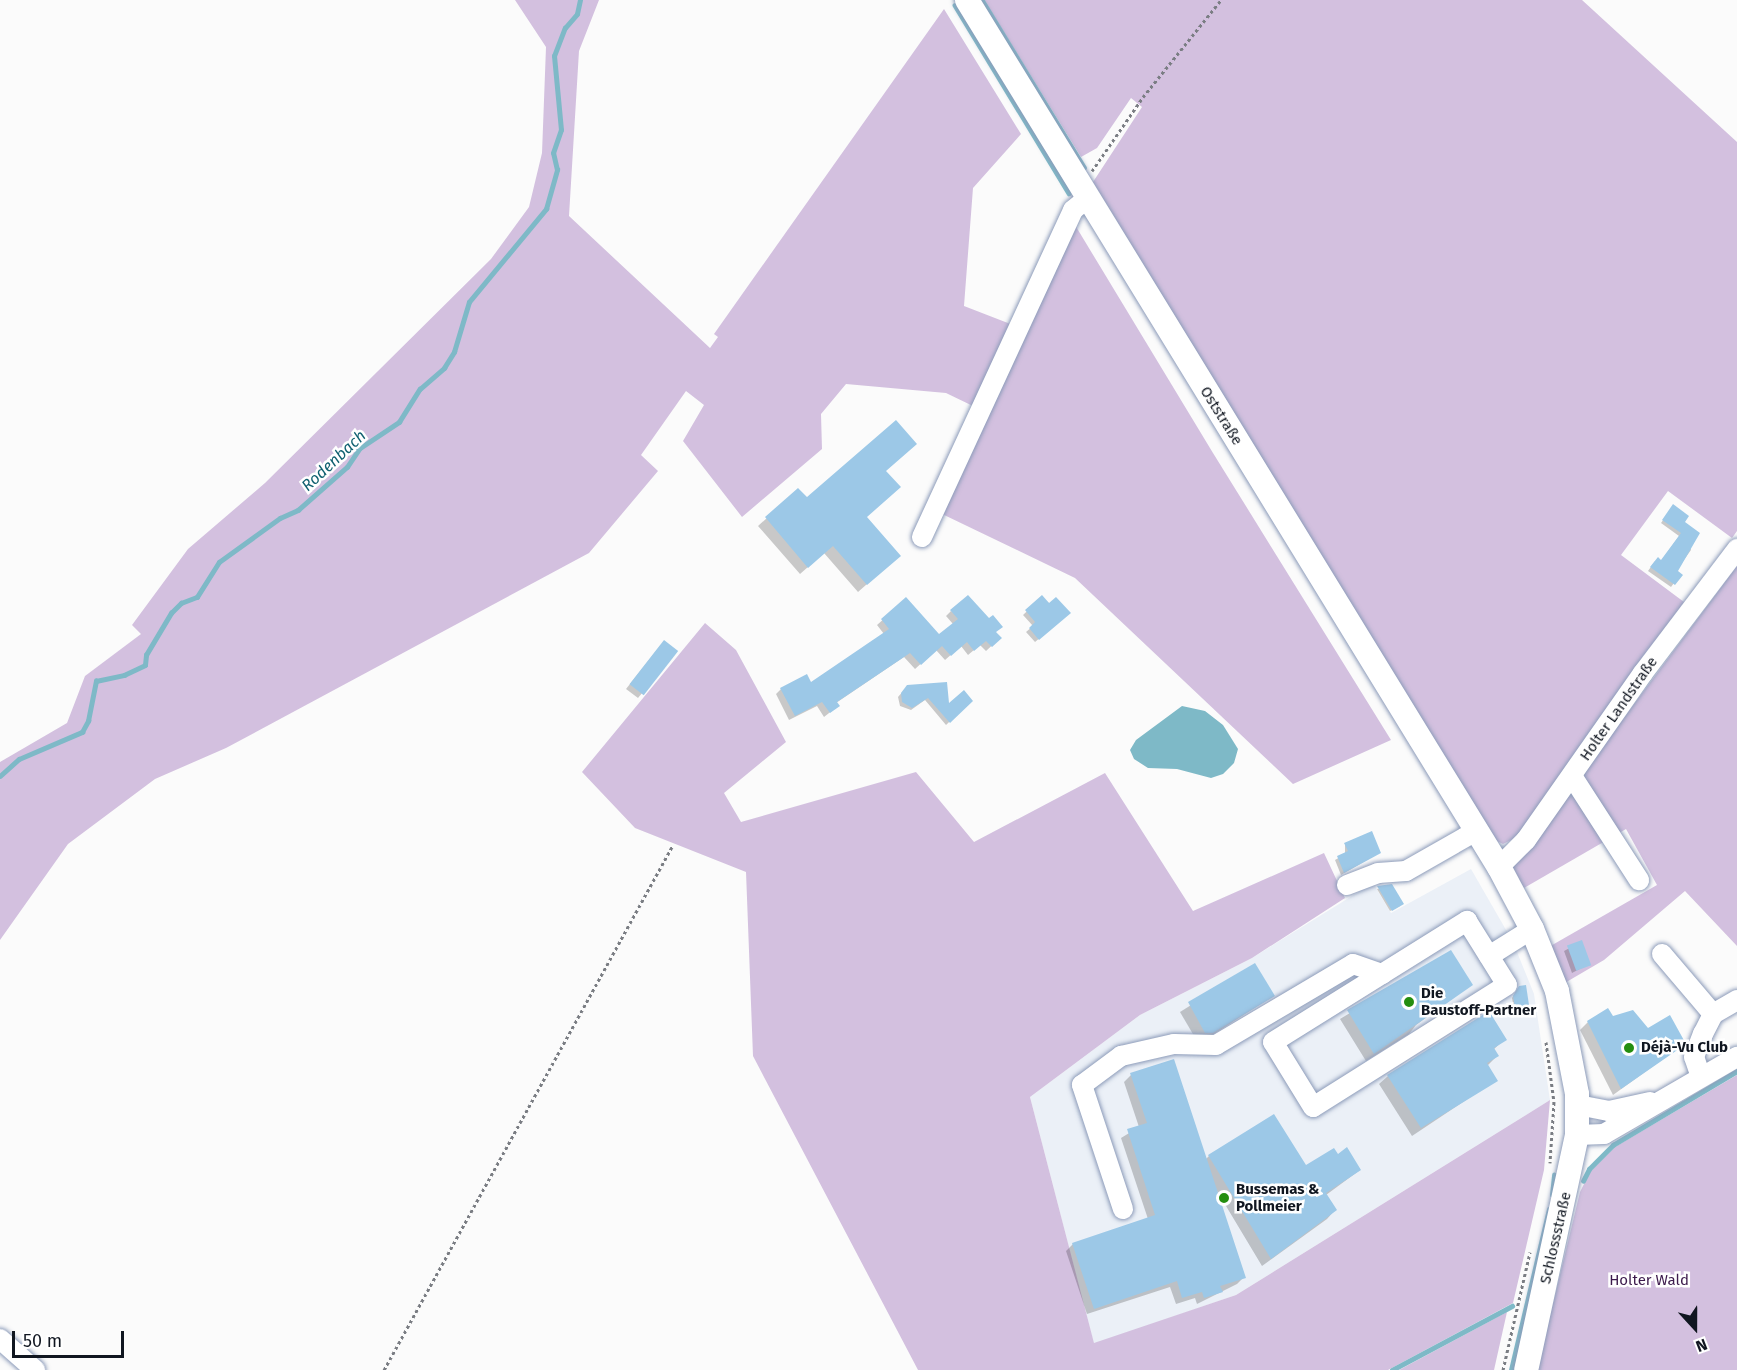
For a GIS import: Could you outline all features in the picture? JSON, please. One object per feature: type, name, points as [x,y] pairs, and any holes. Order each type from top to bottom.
[{"type":"main road","name":"Oststraße","points":[[967,0],[1499,867],[1532,929]]},
{"type":"main road","name":"Schlossstraße","points":[[1526,1370],[1577,1135],[1566,1100],[1563,1013],[1532,929]]},
{"type":"street","points":[[922,537],[1083,190]]},
{"type":"street","name":"Holter Landstraße","points":[[1499,867],[1526,840],[1737,549]]},
{"type":"street","points":[[1572,776],[1611,832],[1639,880]]},
{"type":"street","points":[[1347,885],[1378,873],[1406,871],[1476,831]]},
{"type":"street","points":[[1467,921],[1508,985],[1313,1107],[1273,1042],[1382,974],[1467,921]]},
{"type":"street","points":[[1489,956],[1532,929]]},
{"type":"street","points":[[1662,954],[1713,1014]]},
{"type":"street","points":[[1123,1209],[1082,1085],[1121,1056],[1174,1044],[1216,1045],[1353,964],[1382,974]]},
{"type":"street","points":[[1701,1077],[1694,1057],[1713,1014],[1737,1000]]},
{"type":"street","points":[[1566,1100],[1609,1111],[1638,1107],[1674,1092],[1737,1057]]},
{"type":"street","points":[[1577,1135],[1604,1134],[1643,1115],[1674,1092]]},
{"type":"street","points":[[0,1339],[35,1370]]},
{"type":"path","points":[[1083,190],[1090,174],[1143,97],[1221,0]]},
{"type":"path","points":[[384,1370],[673,845]]},
{"type":"path","points":[[1544,1035],[1566,1100],[1549,1170]]},
{"type":"path","points":[[1503,1370],[1531,1248]]},
{"type":"shaded area","name":"Bussemas & Pollmeier","points":[[1471,869],[1513,942],[1534,994],[1550,1100],[1236,1295],[1094,1344],[1030,1097],[1140,1015],[1252,958],[1373,883],[1391,913]]},
{"type":"green space","points":[[515,0],[599,0],[579,51],[569,216],[710,348],[718,337],[714,334],[944,9],[1021,134],[973,188],[964,306],[1013,325],[975,407],[946,393],[846,384],[821,414],[822,449],[742,517],[683,441],[704,405],[686,391],[641,455],[658,471],[589,553],[226,748],[155,779],[68,844],[0,940],[0,762],[67,723],[85,676],[141,634],[132,625],[188,549],[265,483],[491,259],[529,207],[542,153],[546,47]]},
{"type":"green space","points":[[984,0],[1582,0],[1737,142],[1737,531],[1732,538],[1668,491],[1621,555],[1684,602],[1517,837],[1503,844],[1495,840],[1093,182],[1142,107],[1131,98],[1097,148],[1081,157]]},
{"type":"green space","points":[[1075,225],[1391,740],[1293,784],[1075,578],[940,513]]},
{"type":"green space","points":[[1737,566],[1737,946],[1685,891],[1604,960],[1563,984],[1547,948],[1657,885],[1626,829],[1524,888],[1512,868]]},
{"type":"green space","points":[[705,623],[736,650],[786,742],[724,793],[741,822],[916,772],[974,842],[1105,773],[1193,911],[1324,853],[1345,898],[1252,958],[1140,1015],[1030,1097],[1094,1343],[1236,1295],[1550,1100],[1544,1170],[1513,1303],[1388,1370],[918,1370],[753,1056],[746,872],[635,828],[582,772]]},
{"type":"green space","name":"Holter Wald","points":[[1737,1075],[1737,1370],[1537,1370],[1580,1192],[1590,1172],[1615,1147]]},
{"type":"green space","points":[[1507,1312],[1494,1370],[1399,1370]]},
{"type":"water","points":[[1182,706],[1205,711],[1223,725],[1238,749],[1234,763],[1223,774],[1211,778],[1177,769],[1148,768],[1134,759],[1130,750],[1136,740]]},
{"type":"building","points":[[896,420],[917,444],[886,471],[901,487],[867,517],[901,556],[867,585],[833,546],[808,568],[765,517],[798,488],[807,497]]},
{"type":"building","points":[[1673,504],[1689,516],[1685,522],[1700,533],[1678,571],[1683,575],[1675,585],[1650,567],[1658,557],[1661,560],[1681,533],[1662,520]]},
{"type":"building","points":[[968,595],[989,618],[993,615],[1003,627],[996,632],[1002,638],[992,647],[986,641],[974,651],[967,642],[951,656],[942,646],[921,665],[910,653],[837,702],[840,706],[830,713],[822,702],[795,716],[780,688],[807,674],[811,682],[889,629],[881,619],[906,597],[939,634],[958,619],[950,610]]},
{"type":"building","points":[[1042,595],[1049,603],[1056,597],[1071,613],[1039,640],[1029,628],[1035,622],[1025,610]]},
{"type":"building","points":[[664,640],[678,651],[644,695],[630,684]]},
{"type":"building","points":[[947,682],[949,703],[964,690],[973,701],[950,723],[928,698],[912,708],[902,702],[901,693],[907,685]]},
{"type":"building","points":[[1372,831],[1381,853],[1344,873],[1337,856],[1348,851],[1344,843]]},
{"type":"building","points":[[1392,884],[1404,904],[1392,911],[1377,886]]},
{"type":"building","points":[[1582,940],[1591,965],[1576,971],[1567,945]]},
{"type":"building","points":[[1451,950],[1473,985],[1374,1054],[1347,1010]]},
{"type":"building","points":[[1255,963],[1275,996],[1213,1033],[1205,1033],[1188,1002]]},
{"type":"building","points":[[1526,985],[1529,1005],[1515,1007],[1513,996],[1519,986]]},
{"type":"building","points":[[1608,1008],[1613,1016],[1633,1010],[1648,1028],[1670,1015],[1686,1044],[1621,1089],[1587,1021]]},
{"type":"building","points":[[1489,1011],[1507,1040],[1494,1048],[1499,1056],[1487,1063],[1498,1081],[1421,1128],[1387,1075]]},
{"type":"building","points":[[1174,1059],[1246,1278],[1220,1286],[1223,1292],[1204,1298],[1202,1292],[1182,1298],[1177,1281],[1094,1309],[1072,1243],[1155,1215],[1127,1129],[1147,1123],[1130,1073]]},
{"type":"building","points":[[1274,1114],[1306,1165],[1334,1148],[1338,1154],[1347,1147],[1361,1170],[1326,1193],[1337,1210],[1271,1259],[1208,1155]]},
{"type":"waterway","name":"Rodenbach","points":[[0,776],[19,759],[82,732],[88,721],[96,681],[124,675],[145,665],[146,655],[171,613],[181,603],[197,597],[219,562],[280,518],[298,510],[347,467],[360,448],[399,422],[420,389],[444,368],[454,352],[469,302],[546,209],[557,170],[553,153],[561,130],[554,56],[565,28],[577,14],[580,0]]},
{"type":"waterway","points":[[982,0],[1084,167]]},
{"type":"waterway","points":[[955,5],[1069,193]]},
{"type":"waterway","points":[[1583,1181],[1589,1169],[1613,1145],[1737,1071]]},
{"type":"waterway","points":[[1552,1195],[1554,1175]]},
{"type":"waterway","points":[[1511,1370],[1549,1209]]},
{"type":"waterway","points":[[1392,1370],[1512,1306]]},
{"type":"place","name":"Die Baustoff-Partner","points":[[1409,1002]]},
{"type":"place","name":"Déjà-Vu Club","points":[[1629,1048]]},
{"type":"place","name":"Bussemas & Pollmeier","points":[[1224,1198]]}]
